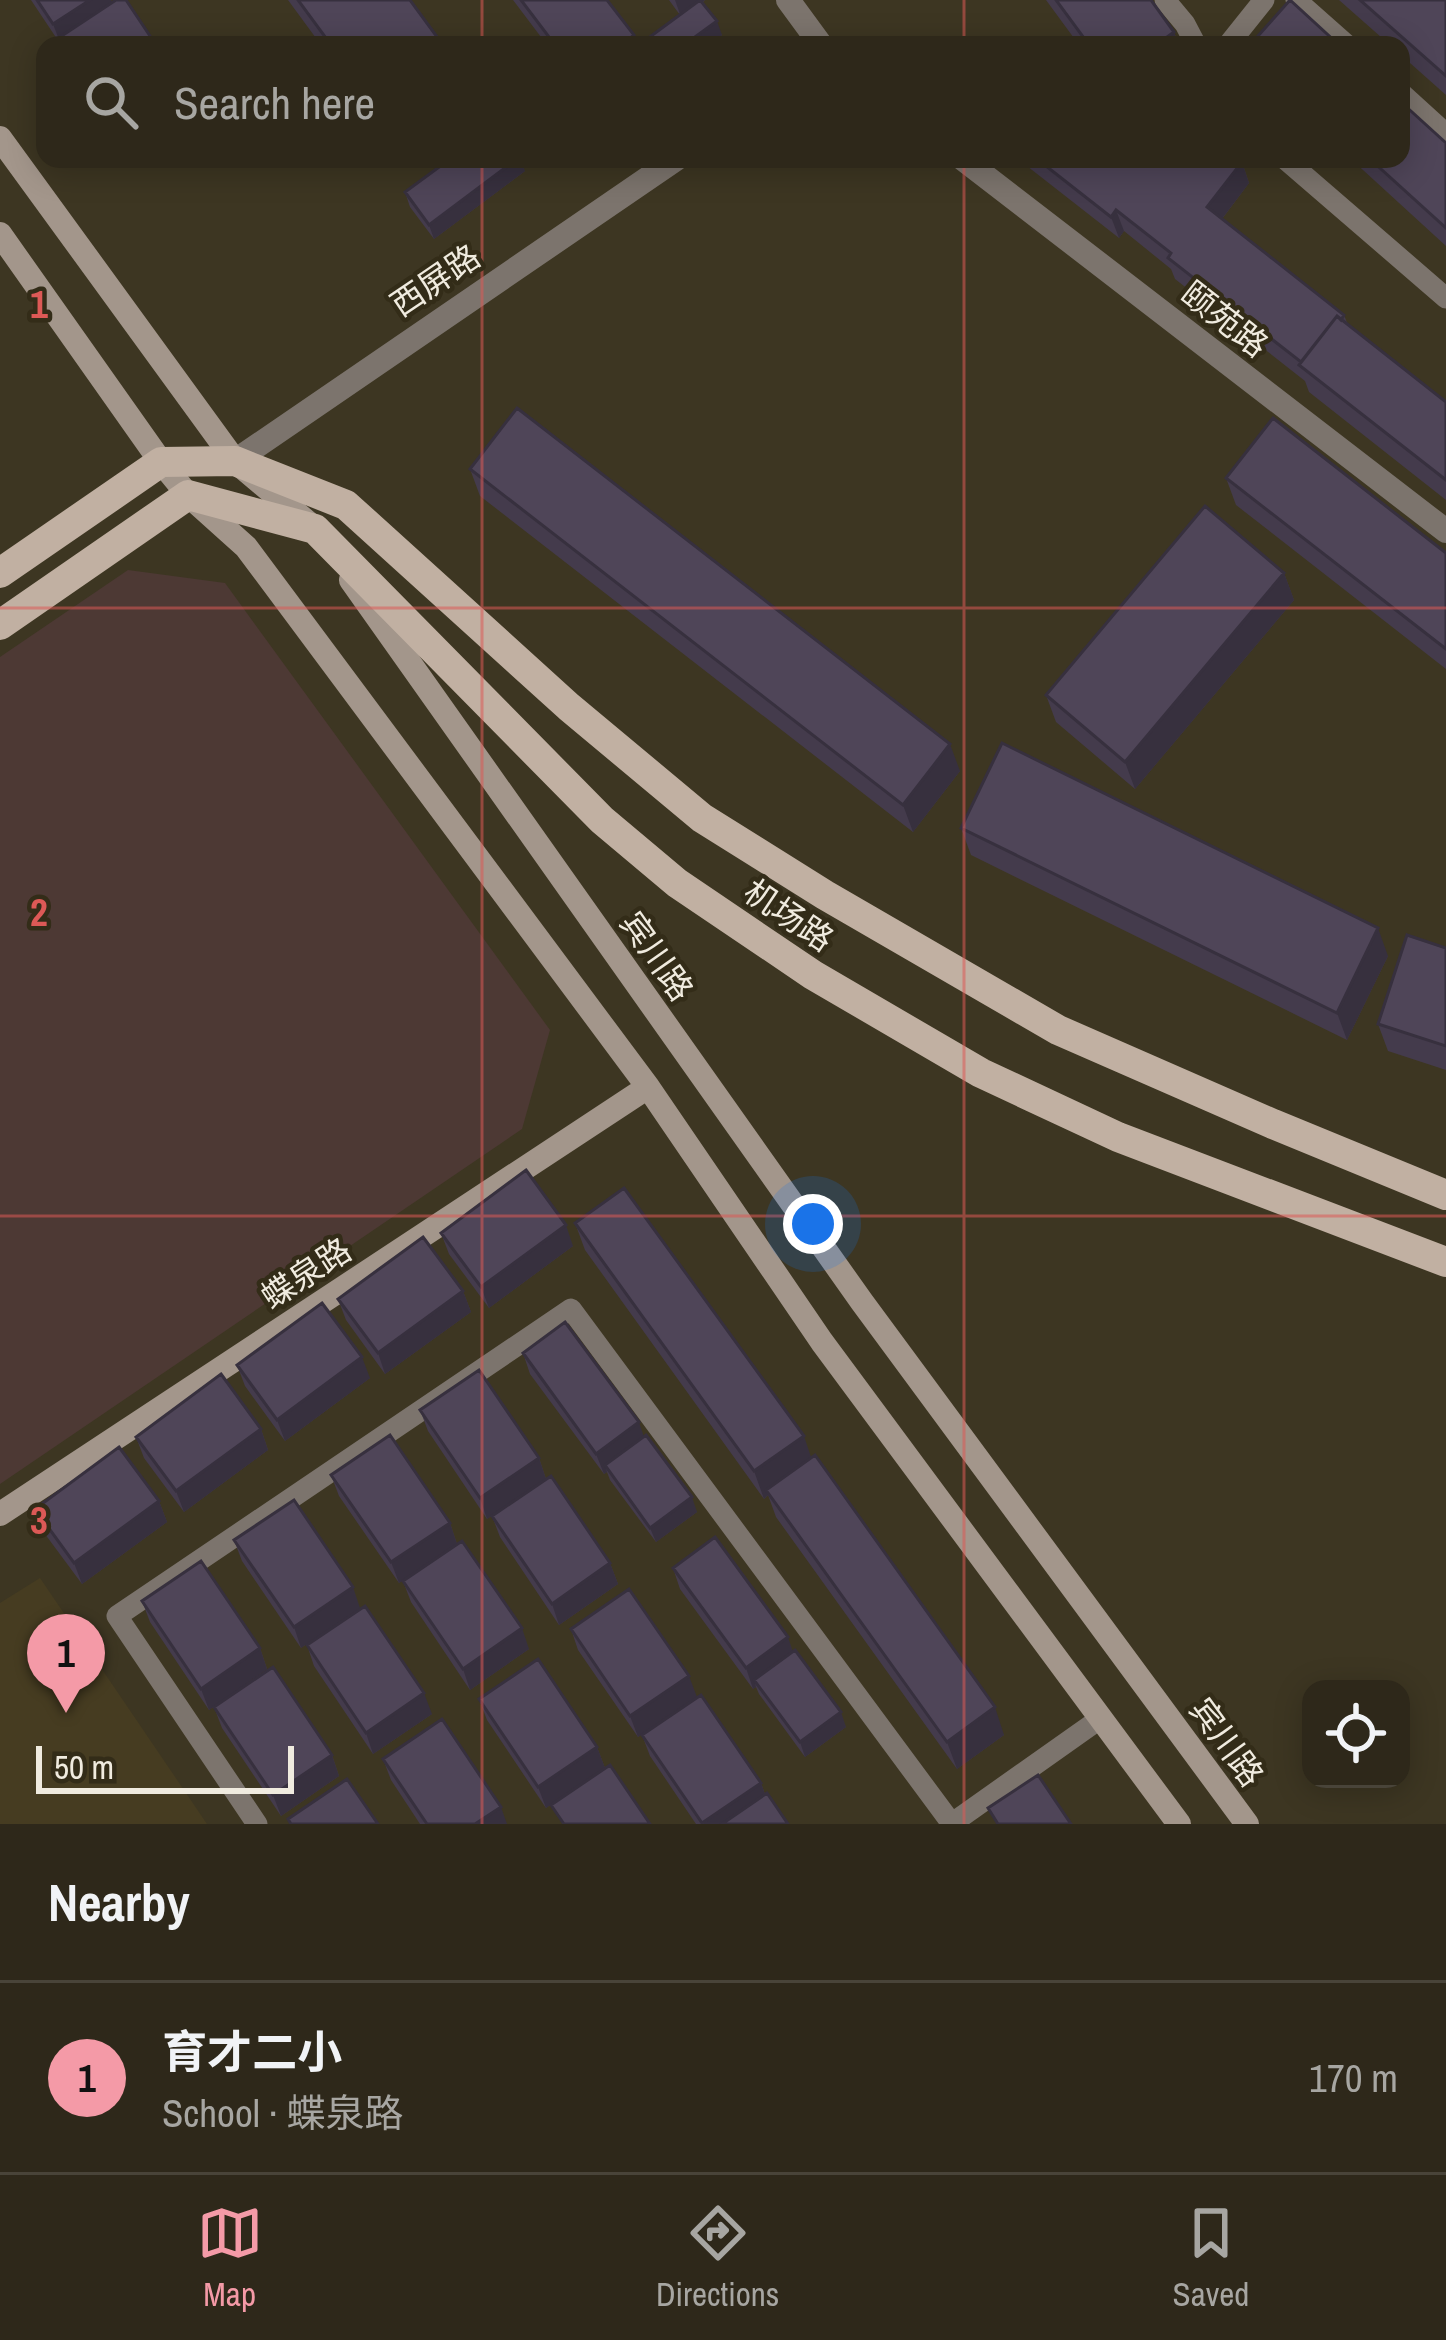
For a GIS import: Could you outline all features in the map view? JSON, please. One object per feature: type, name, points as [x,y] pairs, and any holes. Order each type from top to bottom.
[{"type":"main road","name":"宾川路","points":[[0,138],[235,461],[315,529],[862,1302],[1247,1824]]},
{"type":"main road","points":[[0,234],[161,463],[188,495],[246,547],[648,1087],[823,1342],[1180,1824]]},
{"type":"main road","points":[[0,573],[161,463],[235,461]]},
{"type":"main road","name":"西屏路","points":[[0,625],[235,461]]},
{"type":"main road","name":"机场路","points":[[235,461],[346,505],[569,707],[702,818],[825,895],[1058,1030],[1446,1195]]},
{"type":"main road","points":[[188,495],[315,529]]},
{"type":"main road","name":"机场路","points":[[315,529],[602,820],[677,884],[813,975],[981,1073],[1118,1137],[1446,1262]]},
{"type":"main road","name":"蝶泉路","points":[[0,1514],[648,1087]]},
{"type":"street","points":[[788,0],[814,36]]},
{"type":"street","name":"西屏路","points":[[235,461],[663,168]]},
{"type":"street","name":"颐苑路","points":[[975,168],[1446,531]]},
{"type":"lane","points":[[1166,0],[1191,36]]},
{"type":"lane","points":[[1235,36],[1264,0]]},
{"type":"lane","points":[[1296,0],[1337,36]]},
{"type":"lane","points":[[1410,101],[1446,134]]},
{"type":"lane","points":[[1296,168],[1446,298]]},
{"type":"lane","points":[[257,1824],[117,1616],[571,1310],[952,1824],[1101,1718]]},
{"type":"shaded area","points":[[128,570],[225,583],[550,1030],[522,1129],[0,1484],[0,657]]},
{"type":"shaded area","points":[[40,1578],[207,1824],[0,1824],[0,1603]]},
{"type":"building","points":[[37,0],[90,0],[53,24]]},
{"type":"building","points":[[116,0],[126,0],[150,36],[62,36]]},
{"type":"building","points":[[298,0],[410,0],[436,36],[324,36]]},
{"type":"building","points":[[521,0],[607,0],[634,35],[633,36],[548,36]]},
{"type":"building","points":[[700,0],[717,21],[696,36],[651,36]]},
{"type":"building","points":[[1056,0],[1151,0],[1174,32],[1168,36],[1082,36]]},
{"type":"building","points":[[1290,0],[1329,36],[1258,36]]},
{"type":"building","points":[[1360,0],[1446,0],[1446,76],[1410,44],[1410,36],[1401,36]]},
{"type":"building","points":[[1410,110],[1446,143],[1446,228],[1380,168],[1410,168]]},
{"type":"building","points":[[438,168],[505,168],[429,225],[405,192]]},
{"type":"building","points":[[1048,168],[1237,168],[1207,207],[1344,315],[1341,320],[1337,316],[1301,362],[1168,258],[1171,253],[1116,210],[1111,217]]},
{"type":"building","points":[[1337,316],[1446,402],[1446,480],[1299,365]]},
{"type":"building","points":[[517,408],[950,744],[903,805],[470,469]]},
{"type":"building","points":[[1273,418],[1446,553],[1446,649],[1226,478]]},
{"type":"building","points":[[1205,506],[1284,573],[1125,762],[1046,695]]},
{"type":"building","points":[[1002,743],[1378,928],[1337,1013],[961,828]]},
{"type":"building","points":[[1407,935],[1446,948],[1446,1046],[1378,1024]]},
{"type":"building","points":[[526,1170],[566,1225],[481,1287],[441,1233]]},
{"type":"building","points":[[624,1188],[804,1436],[754,1471],[575,1223]]},
{"type":"building","points":[[423,1237],[463,1291],[378,1353],[338,1299]]},
{"type":"building","points":[[322,1303],[362,1357],[277,1420],[237,1365]]},
{"type":"building","points":[[565,1322],[639,1422],[596,1454],[523,1353]]},
{"type":"building","points":[[479,1370],[539,1458],[480,1498],[420,1410]]},
{"type":"building","points":[[221,1374],[261,1429],[176,1491],[136,1437]]},
{"type":"building","points":[[390,1435],[450,1523],[391,1562],[331,1475]]},
{"type":"building","points":[[646,1435],[692,1497],[650,1528],[605,1465]]},
{"type":"building","points":[[119,1447],[159,1501],[74,1563],[35,1509]]},
{"type":"building","points":[[815,1455],[995,1707],[947,1742],[766,1490]]},
{"type":"building","points":[[551,1476],[610,1563],[552,1604],[492,1516]]},
{"type":"building","points":[[294,1500],[353,1587],[294,1627],[234,1540]]},
{"type":"building","points":[[715,1537],[788,1637],[746,1668],[673,1568]]},
{"type":"building","points":[[462,1541],[522,1628],[463,1669],[403,1581]]},
{"type":"building","points":[[201,1561],[260,1648],[201,1689],[142,1601]]},
{"type":"building","points":[[629,1589],[689,1676],[630,1716],[571,1629]]},
{"type":"building","points":[[365,1606],[424,1693],[366,1733],[307,1645]]},
{"type":"building","points":[[795,1650],[841,1712],[800,1742],[754,1680]]},
{"type":"building","points":[[538,1659],[597,1747],[538,1787],[479,1699]]},
{"type":"building","points":[[273,1667],[332,1755],[273,1795],[214,1707]]},
{"type":"building","points":[[701,1695],[761,1783],[702,1823],[642,1735]]},
{"type":"building","points":[[442,1719],[501,1807],[475,1824],[427,1824],[383,1759]]},
{"type":"building","points":[[610,1765],[650,1824],[564,1824],[551,1805]]},
{"type":"building","points":[[1038,1775],[1071,1824],[998,1824],[988,1808]]},
{"type":"building","points":[[347,1779],[378,1824],[291,1824],[288,1819]]},
{"type":"building","points":[[767,1793],[788,1824],[722,1824]]},
{"type":"place","name":"育才二小","points":[[66,1713]]}]
